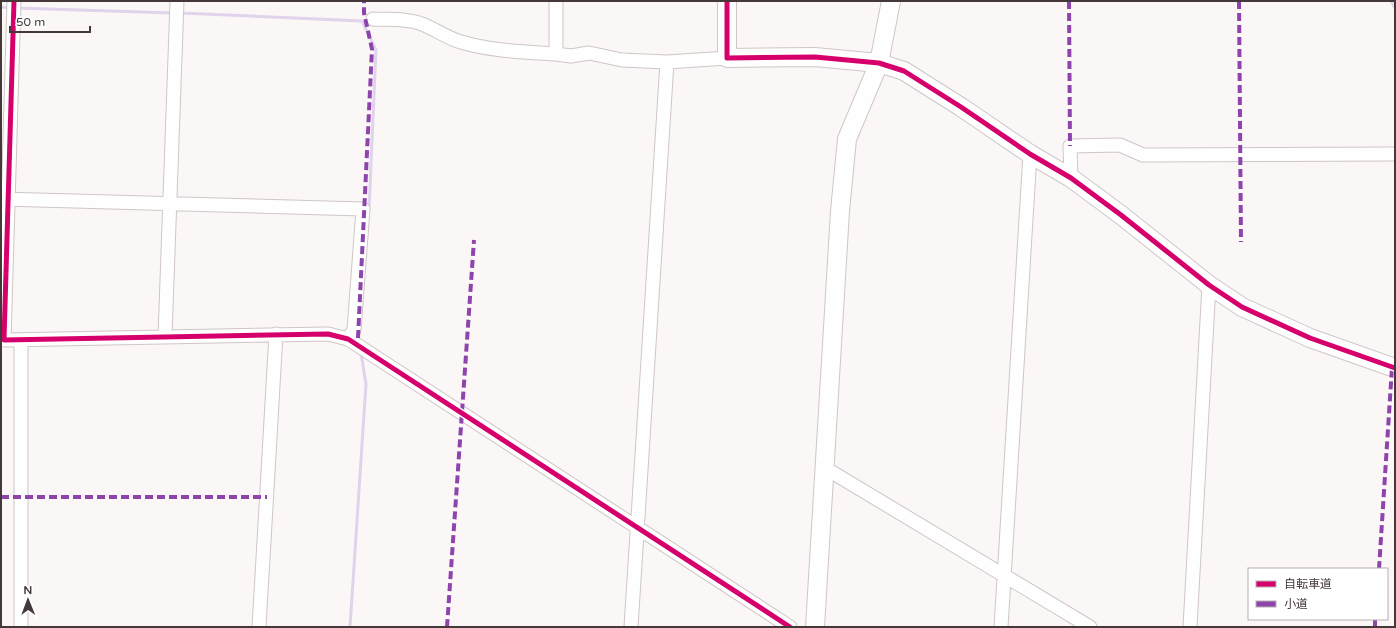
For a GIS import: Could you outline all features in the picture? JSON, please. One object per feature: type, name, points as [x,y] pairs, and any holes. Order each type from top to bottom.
[{"type":"street","points":[[14,1],[5,199],[2,340],[276,334],[328,334],[348,340],[790,627]]},
{"type":"street","points":[[164,336],[177,1]]},
{"type":"street","points":[[556,1],[556,54]]},
{"type":"street","points":[[727,1],[727,58]]},
{"type":"street","points":[[815,627],[840,211],[847,139],[879,63],[891,1]]},
{"type":"street","points":[[373,19],[422,24],[438,34],[461,42],[483,47],[571,56],[589,53],[622,60],[667,62],[727,58],[815,57],[879,63],[904,72],[961,107],[1030,154],[1071,178],[1121,215],[1208,284],[1242,308],[1266,320],[1310,338],[1395,368]]},
{"type":"street","points":[[631,627],[667,62]]},
{"type":"street","points":[[1071,178],[1070,146],[1120,145],[1143,155],[1395,154]]},
{"type":"street","points":[[1002,627],[1030,154]]},
{"type":"street","points":[[5,199],[363,209],[354,330],[348,340]]},
{"type":"street","points":[[1190,627],[1208,284]]},
{"type":"street","points":[[259,627],[276,334]]},
{"type":"street","points":[[21,340],[21,627]]},
{"type":"street","points":[[825,468],[891,510],[1005,574],[1090,627]]},
{"type":"waterway","points":[[1391,1],[1395,8]]},
{"type":"waterway","points":[[1,7],[11,8]]},
{"type":"waterway","points":[[17,8],[173,13]]},
{"type":"waterway","points":[[181,13],[362,21],[376,50],[369,210]]},
{"type":"waterway","points":[[350,627],[366,384],[361,353]]},
{"type":"marked path","points":[[358,338],[372,49],[364,13],[364,1]]},
{"type":"marked path","points":[[1069,1],[1070,146]]},
{"type":"marked path","points":[[1239,1],[1241,242]]},
{"type":"marked path","points":[[447,627],[474,240]]},
{"type":"marked path","points":[[1379,568],[1392,367]]},
{"type":"marked path","points":[[1,497],[267,497]]},
{"type":"marked path","points":[[1375,620],[1375,627]]},
{"type":"cycle path","points":[[14,1],[4,340],[328,334],[348,339],[790,627]]},
{"type":"cycle path","points":[[727,1],[727,58],[815,57],[879,63],[904,71],[961,107],[1030,154],[1071,178],[1121,215],[1209,285],[1242,307],[1310,338],[1395,368]]}]
